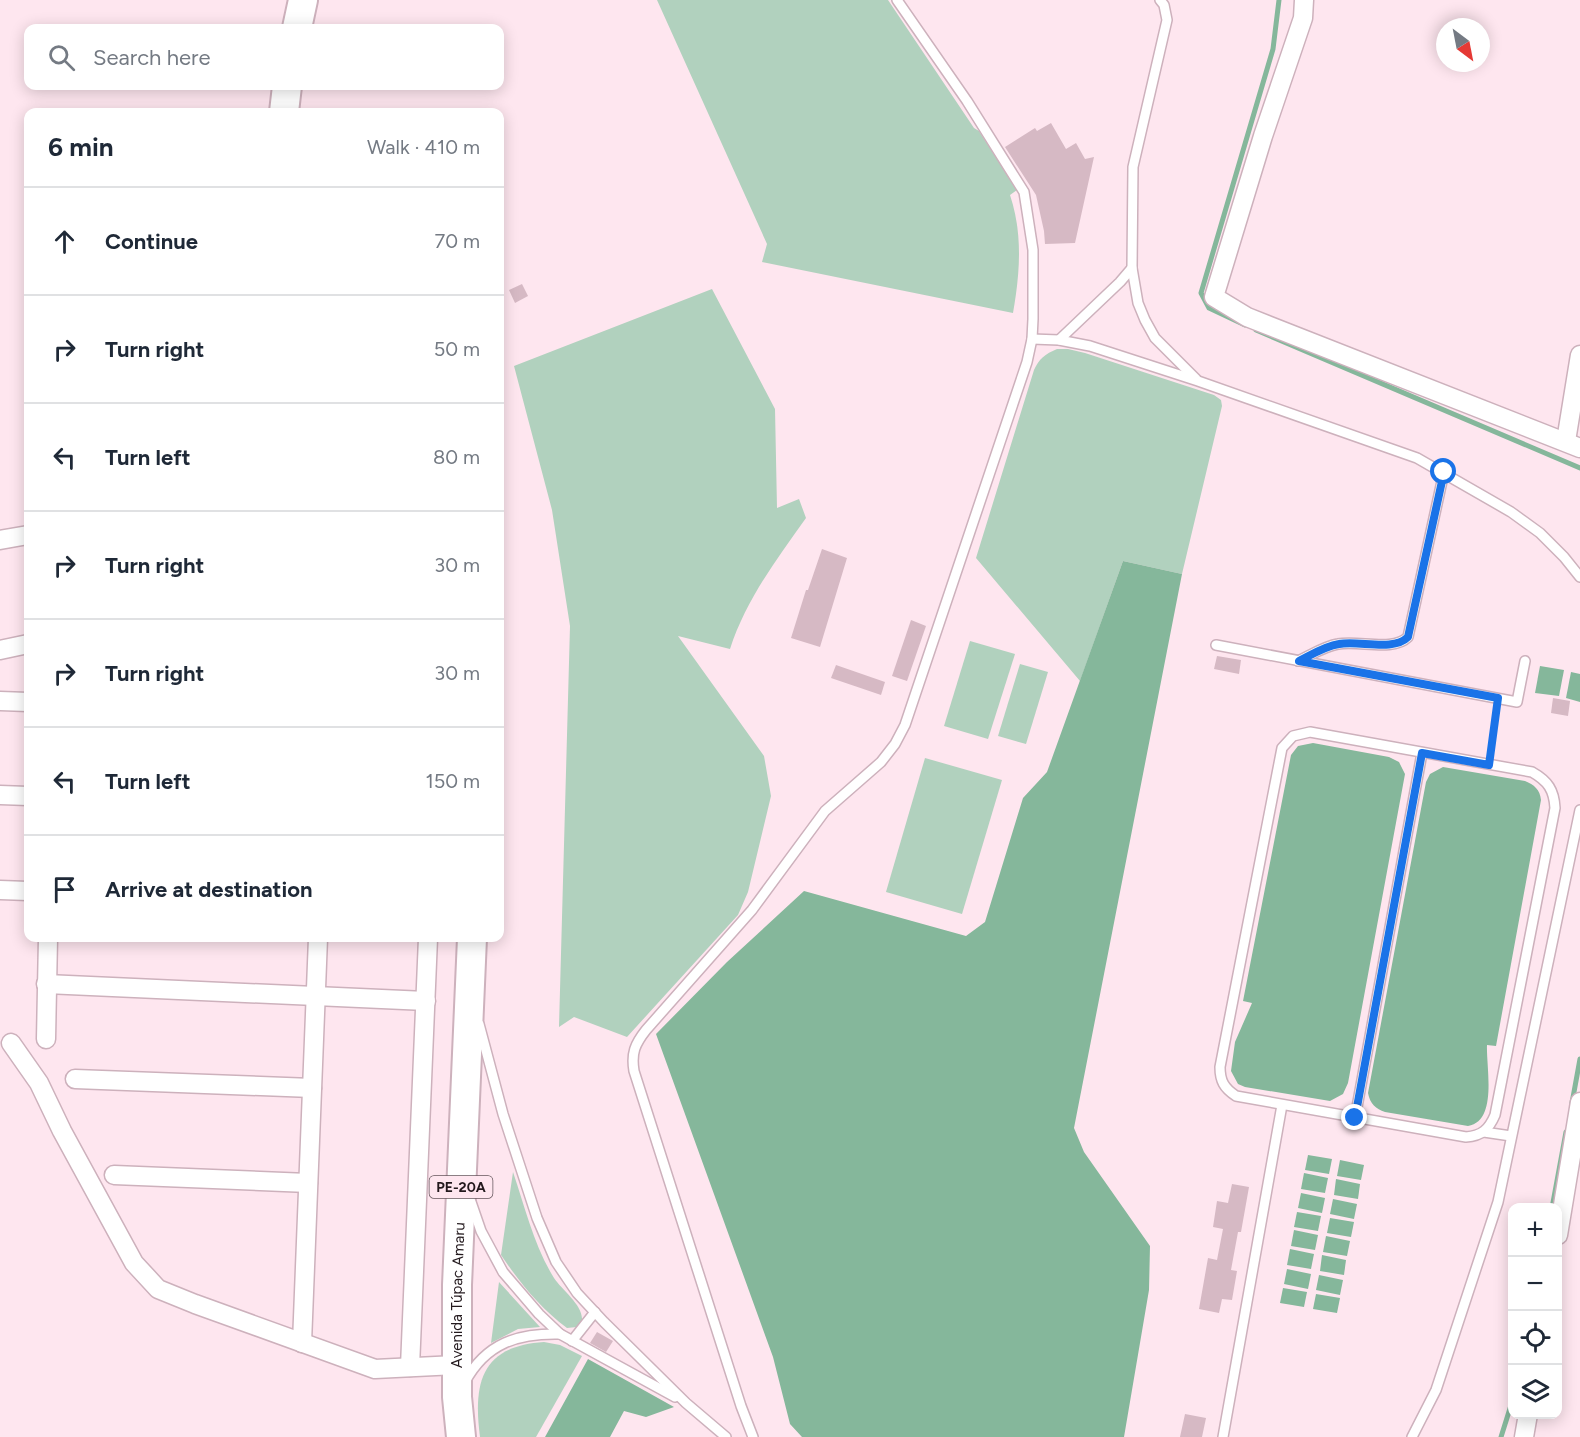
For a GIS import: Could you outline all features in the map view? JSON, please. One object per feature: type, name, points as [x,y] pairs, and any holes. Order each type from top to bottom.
[{"type":"highway","points":[[298,24],[303,0]]},
{"type":"highway","points":[[284,108],[287,90]]},
{"type":"highway","name":"Avenida Túpac Amaru","points":[[461,1437],[456,1365],[457,1285],[472,942]]},
{"type":"street","points":[[1304,0],[1303,18],[1263,136],[1214,297],[1247,317],[1573,444],[1580,355]]},
{"type":"street","points":[[0,540],[24,536]]},
{"type":"street","points":[[0,650],[24,646]]},
{"type":"street","points":[[0,701],[24,702]]},
{"type":"street","points":[[0,795],[24,796]]},
{"type":"street","points":[[0,890],[24,891]]},
{"type":"street","points":[[46,1039],[48,942]]},
{"type":"street","points":[[302,1343],[318,942]]},
{"type":"street","points":[[410,1367],[428,942]]},
{"type":"street","points":[[46,984],[426,1001]]},
{"type":"street","points":[[11,1043],[39,1083],[62,1131],[135,1263],[158,1289],[375,1368],[456,1365]]},
{"type":"street","points":[[75,1079],[312,1088]]},
{"type":"street","points":[[1562,1206],[1580,1102]]},
{"type":"street","points":[[114,1174],[308,1183]]},
{"type":"street","points":[[1524,1437],[1527,1419]]},
{"type":"lane","points":[[753,1437],[741,1406],[634,1071],[633,1049],[646,1030],[752,910],[813,824],[881,762],[895,744],[905,725],[1023,373],[1032,339],[1033,250],[1024,192],[967,101],[897,0]]},
{"type":"lane","points":[[1160,0],[1164,5],[1167,20],[1134,168],[1132,268],[1138,303],[1155,338],[1198,381]]},
{"type":"lane","points":[[1059,340],[1132,268]]},
{"type":"lane","points":[[1032,339],[1059,340],[1090,346],[1198,381],[1417,458],[1511,512],[1540,533],[1580,577]]},
{"type":"lane","points":[[1299,661],[1336,644],[1393,645],[1408,637],[1444,472]]},
{"type":"lane","points":[[1216,645],[1517,702],[1525,661]]},
{"type":"lane","points":[[1310,732],[1422,753],[1532,772],[1550,786],[1554,797],[1555,808],[1495,1115],[1491,1125],[1476,1136],[1466,1137],[1236,1096],[1228,1090],[1220,1077],[1220,1067],[1282,748],[1293,736],[1310,732]]},
{"type":"lane","points":[[1355,1118],[1422,753]]},
{"type":"lane","points":[[1412,1437],[1436,1390],[1494,1213],[1580,810]]},
{"type":"lane","points":[[470,987],[503,1114],[546,1242],[565,1278],[595,1312],[686,1402],[726,1437]]},
{"type":"lane","points":[[1223,1437],[1282,1105]]},
{"type":"lane","points":[[1484,1132],[1511,1136]]},
{"type":"lane","points":[[462,1165],[481,1231],[491,1253],[518,1291],[560,1334],[686,1402]]},
{"type":"lane","points":[[572,1341],[595,1312]]},
{"type":"lane","points":[[457,1397],[470,1372],[495,1349],[525,1335],[560,1334]]},
{"type":"path","points":[[1489,765],[1498,698]]},
{"type":"shaded area","points":[[657,0],[888,0],[1017,190],[1010,195],[1019,239],[1013,313],[762,262],[767,244]]},
{"type":"shaded area","points":[[712,289],[775,409],[777,508],[799,499],[806,518],[753,597],[730,649],[678,636],[764,756],[771,796],[748,892],[738,915],[627,1037],[574,1017],[559,1027],[570,626],[552,510],[514,366]]},
{"type":"shaded area","points":[[1057,349],[1085,353],[1214,395],[1221,400],[1222,406],[1182,574],[1123,561],[1080,681],[976,558],[1034,370],[1043,357]]},
{"type":"shaded area","points":[[1123,561],[1182,574],[1074,1128],[1084,1152],[1150,1246],[1149,1290],[1124,1437],[802,1437],[790,1424],[773,1357],[656,1034],[727,962],[804,891],[966,936],[985,922],[1023,798],[1047,772]]},
{"type":"shaded area","points":[[970,641],[1015,654],[988,739],[944,726]]},
{"type":"shaded area","points":[[1020,664],[1048,672],[1026,744],[998,736]]},
{"type":"shaded area","points":[[1540,666],[1564,670],[1559,696],[1535,693]]},
{"type":"shaded area","points":[[1571,672],[1580,674],[1580,702],[1566,698]]},
{"type":"shaded area","points":[[1313,743],[1389,757],[1399,762],[1405,774],[1348,1083],[1343,1094],[1330,1101],[1245,1087],[1238,1084],[1231,1071],[1235,1042],[1252,1003],[1243,1001],[1291,755],[1298,746]]},
{"type":"shaded area","points":[[925,758],[1002,780],[962,914],[886,892]]},
{"type":"shaded area","points":[[1443,767],[1525,781],[1536,788],[1541,800],[1496,1046],[1487,1045],[1487,1104],[1477,1122],[1468,1126],[1385,1112],[1374,1106],[1368,1093],[1426,782],[1430,774]]},
{"type":"shaded area","points":[[1308,1155],[1332,1159],[1329,1174],[1305,1170]]},
{"type":"shaded area","points":[[1340,1160],[1364,1165],[1361,1180],[1337,1176]]},
{"type":"shaded area","points":[[513,1172],[530,1226],[547,1266],[579,1309],[582,1320],[577,1327],[567,1328],[548,1312],[523,1285],[501,1255]]},
{"type":"shaded area","points":[[1304,1173],[1328,1178],[1325,1193],[1301,1189]]},
{"type":"shaded area","points":[[1336,1179],[1360,1184],[1358,1199],[1334,1195]]},
{"type":"shaded area","points":[[1301,1193],[1325,1198],[1322,1213],[1298,1208]]},
{"type":"shaded area","points":[[1333,1199],[1357,1204],[1354,1219],[1330,1214]]},
{"type":"shaded area","points":[[1297,1212],[1321,1216],[1318,1231],[1294,1227]]},
{"type":"shaded area","points":[[1330,1218],[1354,1222],[1351,1237],[1327,1233]]},
{"type":"shaded area","points":[[1294,1230],[1318,1235],[1315,1250],[1291,1246]]},
{"type":"shaded area","points":[[1326,1236],[1350,1241],[1347,1256],[1323,1252]]},
{"type":"shaded area","points":[[1290,1249],[1314,1254],[1311,1269],[1287,1265]]},
{"type":"shaded area","points":[[1322,1255],[1346,1260],[1344,1275],[1320,1271]]},
{"type":"shaded area","points":[[1287,1269],[1311,1274],[1308,1289],[1284,1284]]},
{"type":"shaded area","points":[[1319,1275],[1343,1280],[1340,1295],[1316,1290]]},
{"type":"shaded area","points":[[499,1282],[540,1327],[518,1329],[491,1343]]},
{"type":"shaded area","points":[[1283,1288],[1307,1292],[1304,1307],[1280,1303]]},
{"type":"shaded area","points":[[1316,1294],[1340,1298],[1337,1313],[1313,1309]]},
{"type":"shaded area","points":[[544,1342],[560,1345],[582,1356],[536,1437],[480,1437],[478,1400],[486,1371],[494,1360],[506,1351],[523,1345]]},
{"type":"shaded area","points":[[588,1359],[674,1407],[646,1417],[624,1411],[610,1437],[545,1437]]},
{"type":"building","points":[[1051,123],[1066,149],[1076,143],[1085,159],[1094,157],[1075,243],[1045,244],[1036,195],[1005,147],[1035,128],[1037,131]]},
{"type":"building","points":[[522,284],[528,296],[515,303],[509,290]]},
{"type":"building","points":[[822,549],[847,558],[820,647],[791,638]]},
{"type":"building","points":[[911,620],[926,626],[907,681],[892,676]]},
{"type":"building","points":[[1217,656],[1241,660],[1239,674],[1214,669]]},
{"type":"building","points":[[836,665],[885,682],[881,695],[831,678]]},
{"type":"building","points":[[1553,698],[1570,701],[1568,716],[1551,713]]},
{"type":"building","points":[[1232,1184],[1249,1187],[1231,1270],[1237,1271],[1232,1300],[1222,1299],[1219,1313],[1199,1309],[1208,1258],[1217,1260],[1223,1229],[1213,1227],[1217,1201],[1228,1203]]},
{"type":"building","points":[[597,1332],[613,1341],[606,1352],[590,1343]]},
{"type":"building","points":[[1185,1414],[1206,1418],[1202,1437],[1180,1437]]},
{"type":"waterway","points":[[1245,325],[1209,308],[1201,293],[1273,49],[1279,0]]},
{"type":"waterway","points":[[1256,330],[1580,468]]},
{"type":"waterway","points":[[1572,1103],[1580,1059]]},
{"type":"waterway","points":[[1553,1203],[1566,1132]]},
{"type":"waterway","points":[[1501,1437],[1508,1415]]},
{"type":"route","points":[[1355,1118],[1422,753],[1489,765],[1498,698],[1299,661],[1336,644],[1393,645],[1408,637],[1411,632],[1444,472]]}]
